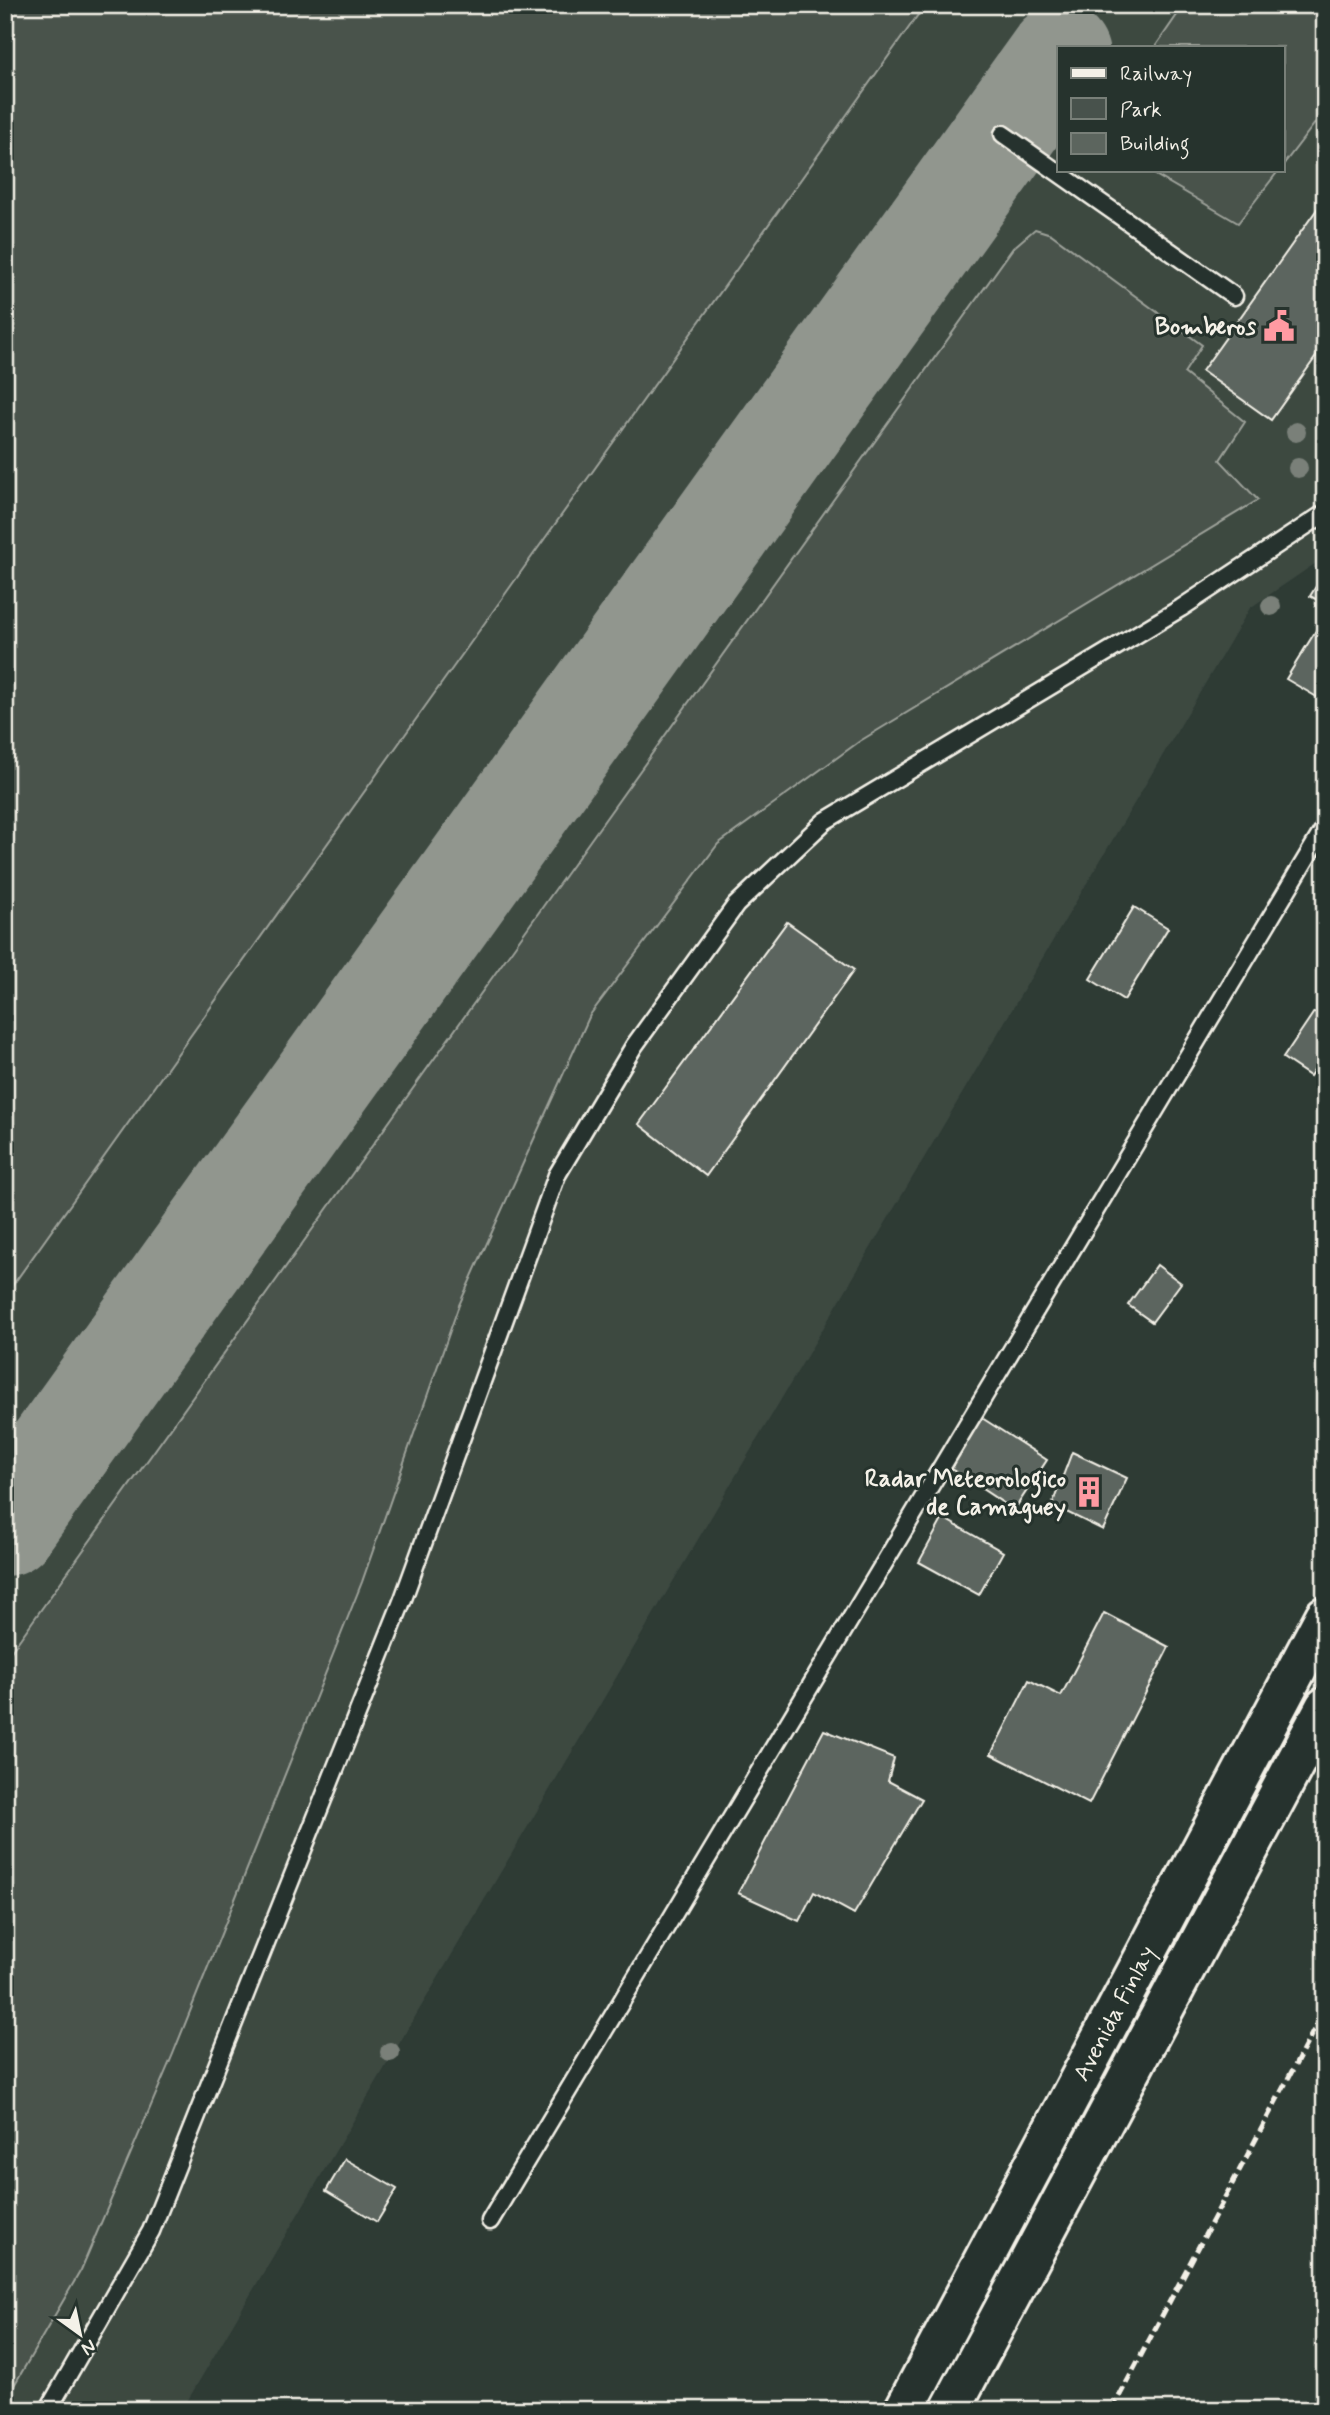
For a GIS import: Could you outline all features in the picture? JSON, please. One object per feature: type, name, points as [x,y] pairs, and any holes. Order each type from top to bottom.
[{"type":"highway","name":"Avenida Finlay","points":[[904,2410],[1325,1616]]},
{"type":"highway","name":"Avenida Finlay","points":[[950,2410],[1325,1707]]},
{"type":"lane","points":[[1003,134],[1057,172]]},
{"type":"lane","points":[[1057,172],[1234,296]]},
{"type":"lane","points":[[48,2410],[151,2231],[403,1599],[557,1175],[634,1046],[736,905],[825,821],[1181,608],[1325,513]]},
{"type":"lane","points":[[490,2221],[1325,827]]},
{"type":"shaded area","points":[[5,5],[1325,5],[1325,557],[1250,608],[182,2410],[5,2410]]},
{"type":"green space","points":[[5,5],[925,5],[5,1296]]},
{"type":"green space","points":[[1184,5],[1325,5],[1325,110],[1284,164],[1284,46],[1156,46]]},
{"type":"green space","points":[[1150,172],[1277,172],[1238,223]]},
{"type":"green space","points":[[1035,229],[1051,234],[1202,345],[1184,373],[1245,422],[1220,460],[1258,500],[860,741],[718,844],[590,1015],[459,1305],[362,1582],[173,2054],[81,2270],[5,2401],[5,1660],[1013,248]]},
{"type":"building","name":"Bomberos","points":[[1320,205],[1325,209],[1325,344],[1271,420],[1202,371]]},
{"type":"building","points":[[1325,572],[1325,604],[1310,596]]},
{"type":"building","points":[[1325,616],[1325,696],[1322,700],[1286,679]]},
{"type":"building","points":[[1134,907],[1168,928],[1124,1000],[1090,979]]},
{"type":"building","points":[[787,922],[854,970],[706,1176],[639,1124]]},
{"type":"building","points":[[1314,1012],[1325,1019],[1325,1053],[1310,1076],[1283,1058]]},
{"type":"building","points":[[1157,1265],[1181,1283],[1152,1322],[1128,1305]]},
{"type":"building","points":[[982,1418],[1047,1460],[1014,1510],[949,1467]]},
{"type":"building","name":"Radar Meteorologico de Camaguey","points":[[1072,1452],[1127,1478],[1103,1530],[1052,1505]]},
{"type":"building","points":[[943,1518],[1003,1552],[979,1595],[919,1562]]},
{"type":"building","points":[[1104,1613],[1169,1647],[1089,1804],[991,1754],[1029,1680],[1061,1696]]},
{"type":"building","points":[[824,1730],[894,1758],[888,1781],[922,1799],[854,1914],[814,1892],[799,1921],[738,1893]]},
{"type":"building","points":[[345,2159],[397,2189],[377,2222],[326,2191]]},
{"type":"taxiway","points":[[5,1525],[1057,59]]},
{"type":"railway","points":[[1112,2410],[1325,2009]]},
{"type":"place","name":"Bomberos","points":[[1279,326]]},
{"type":"place","name":"Radar Meteorologico de Camaguey","points":[[1089,1492]]}]
